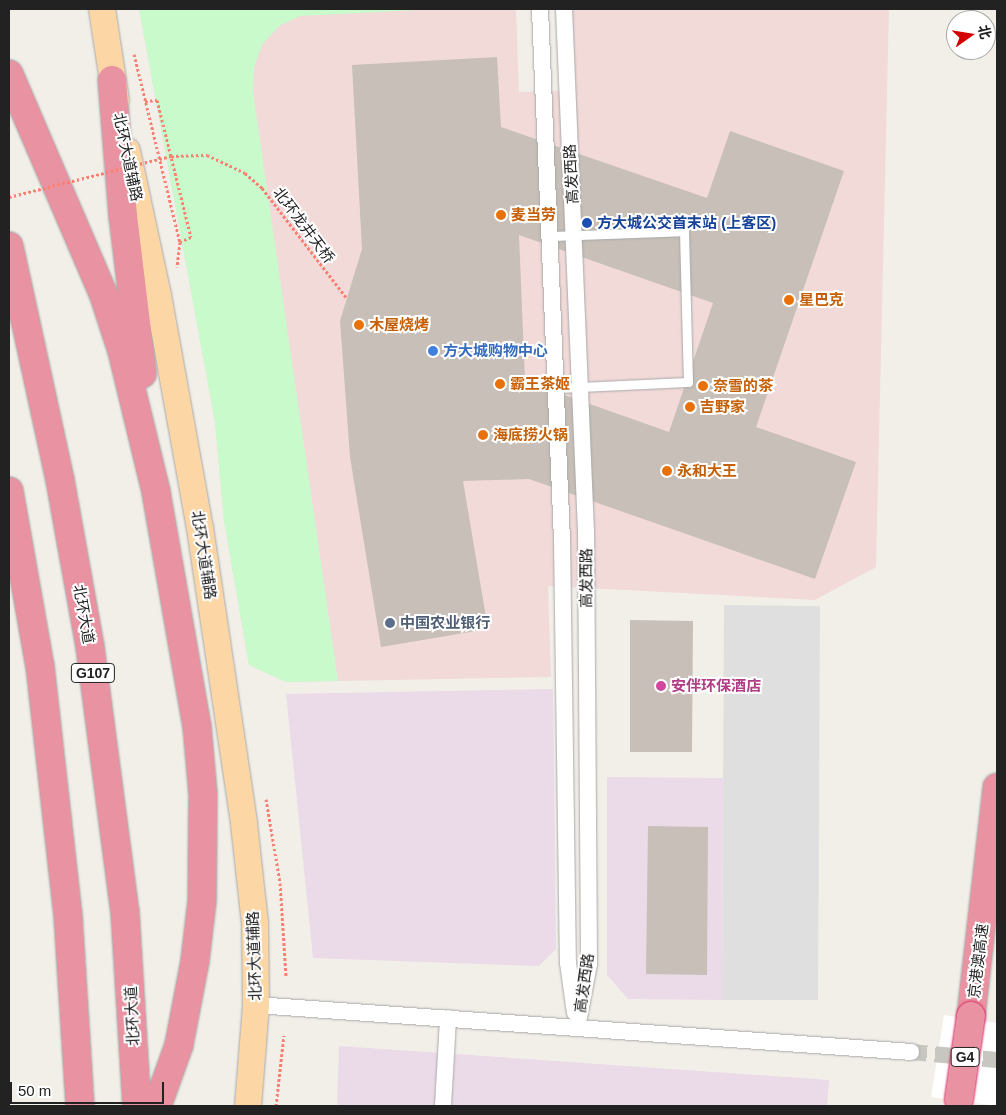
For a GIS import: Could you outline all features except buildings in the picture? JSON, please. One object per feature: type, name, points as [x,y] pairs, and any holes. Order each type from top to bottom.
[{"type":"highway","points":[[9,74],[104,296],[122,351],[156,492]]},
{"type":"highway","points":[[112,80],[123,216],[156,492],[197,726],[203,794],[202,901],[195,961],[178,1045],[157,1106]]},
{"type":"highway","name":"北环大道","points":[[9,246],[57,461],[90,648],[125,912],[137,1106]]},
{"type":"highway","points":[[9,491],[45,705],[68,915],[80,1106]]},
{"type":"highway","name":"京港澳高速","points":[[959,1103],[971,1016],[997,787]]},
{"type":"main road","name":"北环大道辅路","points":[[102,9],[112,80],[158,295],[222,670],[255,923],[256,1005],[248,1106]]},
{"type":"street","name":"高发西路","points":[[540,9],[557,388],[568,963],[577,1028]]},
{"type":"street","name":"高发西路","points":[[564,9],[582,386],[589,964],[577,1028]]},
{"type":"street","points":[[256,1005],[911,1052]]},
{"type":"street","points":[[443,1106],[448,1018]]},
{"type":"lane","points":[[550,236],[684,231],[688,382],[557,388]]},
{"type":"path","points":[[133,47],[180,242],[178,271]]},
{"type":"path","points":[[145,100],[157,100],[191,237],[180,242]]},
{"type":"path","name":"北环龙井天桥","points":[[9,197],[171,156],[207,154],[245,173],[282,211],[346,297]]},
{"type":"path","points":[[276,1106],[284,1035]]},
{"type":"shaded area","points":[[139,9],[516,9],[519,92],[573,90],[571,9],[889,9],[876,567],[815,600],[548,586],[551,677],[286,682],[249,665],[224,521],[215,422]]},
{"type":"shaded area","points":[[724,605],[820,606],[818,1000],[722,1000]]},
{"type":"shaded area","points":[[553,689],[556,949],[539,966],[313,958],[286,694]]},
{"type":"shaded area","points":[[607,777],[723,778],[722,1000],[628,999],[607,975]]},
{"type":"shaded area","points":[[339,1046],[829,1080],[827,1106],[337,1106]]},
{"type":"green space","points":[[139,9],[438,9],[300,16],[279,26],[262,45],[254,68],[253,92],[338,681],[286,682],[249,665],[224,521],[215,422]]},
{"type":"pier","points":[[944,1015],[997,1023],[997,1106],[931,1097]]},
{"type":"tunnel","points":[[911,1052],[997,1060]]},
{"type":"place","name":"麦当劳","points":[[501,215]]},
{"type":"place","name":"方大城公交首末站 (上客区)","points":[[587,223]]},
{"type":"place","name":"星巴克","points":[[789,300]]},
{"type":"place","name":"木屋烧烤","points":[[359,325]]},
{"type":"place","name":"方大城购物中心","points":[[433,351]]},
{"type":"place","name":"霸王茶姬","points":[[500,384]]},
{"type":"place","name":"奈雪的茶","points":[[703,386]]},
{"type":"place","name":"吉野家","points":[[690,407]]},
{"type":"place","name":"海底捞火锅","points":[[483,435]]},
{"type":"place","name":"永和大王","points":[[667,471]]},
{"type":"place","name":"中国农业银行","points":[[390,623]]},
{"type":"place","name":"安伴环保酒店","points":[[661,686]]}]
